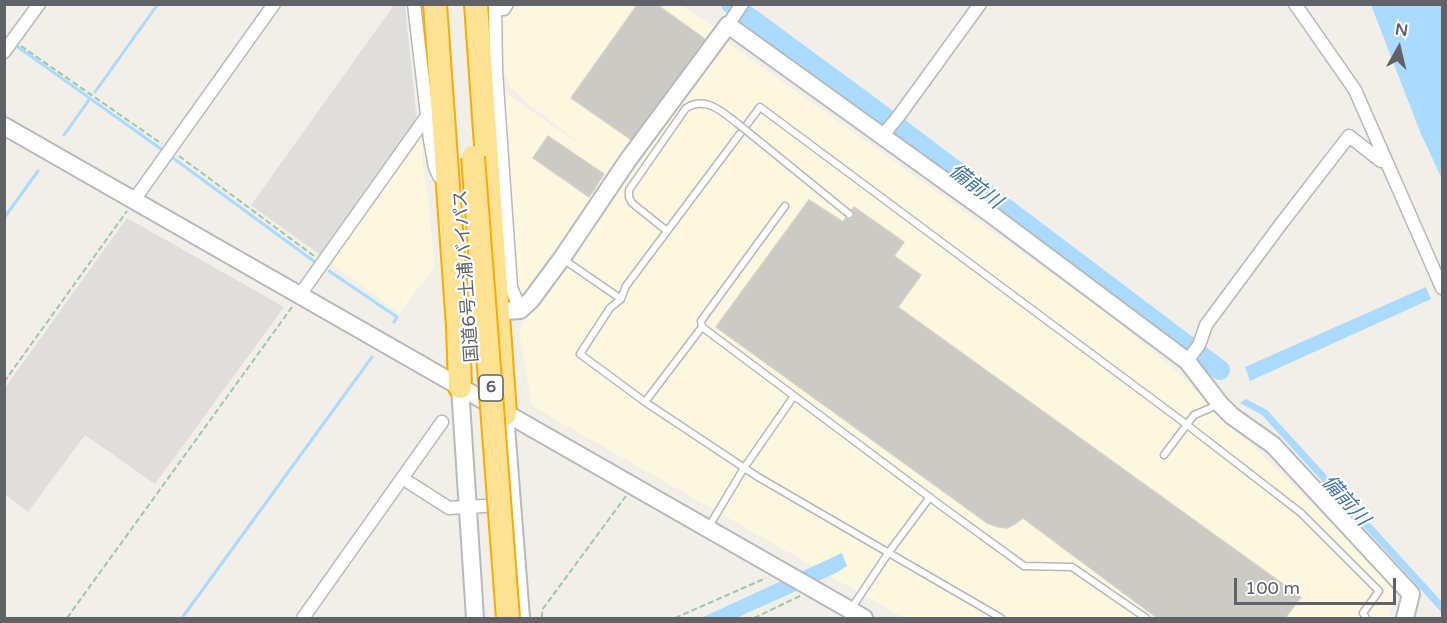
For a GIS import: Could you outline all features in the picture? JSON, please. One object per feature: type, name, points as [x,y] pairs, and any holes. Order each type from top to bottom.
[{"type":"highway","points":[[435,4],[458,326],[460,387]]},
{"type":"highway","name":"国道6号土浦バイパス","points":[[447,4],[466,157],[508,618]]},
{"type":"highway","name":"国道6号土浦バイパス","points":[[463,4],[466,157],[492,618]]},
{"type":"highway","points":[[489,6],[509,311],[505,414]]},
{"type":"street","points":[[4,52],[39,4]]},
{"type":"street","points":[[134,200],[274,4]]},
{"type":"street","points":[[414,4],[435,167],[439,176],[447,181]]},
{"type":"street","points":[[489,6],[504,9],[507,4]]},
{"type":"street","points":[[458,326],[464,318],[477,313],[509,311],[531,300],[562,258],[627,160],[742,4]]},
{"type":"street","points":[[886,132],[980,4]]},
{"type":"street","points":[[1295,4],[1355,90],[1443,288]]},
{"type":"street","points":[[730,20],[886,132],[992,215],[1193,354],[1220,404],[1273,445],[1411,594],[1405,618]]},
{"type":"street","points":[[299,296],[427,116]]},
{"type":"street","points":[[4,126],[814,590],[854,616]]},
{"type":"street","points":[[1193,354],[1206,325],[1349,136],[1381,161],[1386,161]]},
{"type":"street","points":[[460,387],[475,618]]},
{"type":"street","points":[[505,414],[521,618]]},
{"type":"street","points":[[303,618],[442,422]]},
{"type":"street","points":[[402,478],[449,508],[512,505]]},
{"type":"lane","points":[[667,231],[632,203],[629,190],[686,108],[694,103],[714,106],[849,214]]},
{"type":"lane","points":[[1001,618],[744,468],[645,402],[580,354],[610,308],[621,299],[626,286],[760,107],[1186,424],[1301,513],[1379,591],[1363,613],[1366,618]]},
{"type":"lane","points":[[785,206],[701,321],[702,327],[1024,566],[1072,567],[1146,618]]},
{"type":"lane","points":[[562,258],[621,299]]},
{"type":"lane","points":[[645,402],[702,327]]},
{"type":"lane","points":[[708,529],[744,468],[794,396]]},
{"type":"lane","points":[[1164,455],[1194,415],[1220,404]]},
{"type":"lane","points":[[854,616],[889,552],[930,497]]},
{"type":"path","points":[[13,40],[170,150],[323,263]]},
{"type":"path","points":[[4,382],[134,200]]},
{"type":"path","points":[[67,618],[299,296]]},
{"type":"path","points":[[542,618],[542,610],[629,492],[631,485]]},
{"type":"path","points":[[675,618],[747,588],[779,570]]},
{"type":"path","points":[[754,618],[814,590]]},
{"type":"shaded area","points":[[394,5],[405,5],[417,122],[322,256],[251,205]]},
{"type":"shaded area","points":[[513,5],[681,5],[718,29],[528,297],[515,288],[504,92],[596,156],[510,87],[500,62],[499,18],[505,15]]},
{"type":"shaded area","points":[[725,41],[1108,314],[1178,373],[1396,587],[1388,618],[904,618],[532,406],[519,331],[529,313]]},
{"type":"shaded area","points":[[419,133],[423,134],[423,167],[434,266],[400,314],[329,261]]},
{"type":"shaded area","points":[[127,218],[284,307],[155,484],[85,435],[28,512],[5,494],[5,388]]},
{"type":"water","points":[[1371,5],[1442,5],[1442,179],[1421,134]]},
{"type":"water","points":[[1426,287],[1431,299],[1250,381],[1245,367]]},
{"type":"water","points":[[1246,399],[1267,410],[1442,602],[1442,613],[1262,415],[1240,403]]},
{"type":"water","points":[[842,553],[847,566],[836,573],[736,618],[701,618]]},
{"type":"building","points":[[638,4],[656,4],[705,39],[633,141],[571,98]]},
{"type":"building","points":[[548,136],[604,174],[589,197],[533,158]]},
{"type":"building","points":[[809,200],[843,222],[854,207],[904,242],[894,256],[921,275],[898,307],[1301,597],[1285,618],[1157,618],[1023,518],[1007,528],[987,523],[716,327]]},
{"type":"waterway","points":[[95,92],[158,4]]},
{"type":"waterway","name":"備前川","points":[[731,4],[1220,370]]},
{"type":"waterway","points":[[18,47],[161,149]]},
{"type":"waterway","points":[[64,135],[89,100]]},
{"type":"waterway","points":[[173,158],[315,262]]},
{"type":"waterway","points":[[4,218],[38,171]]},
{"type":"waterway","points":[[329,271],[397,317],[394,322]]},
{"type":"waterway","points":[[182,618],[372,357]]}]
